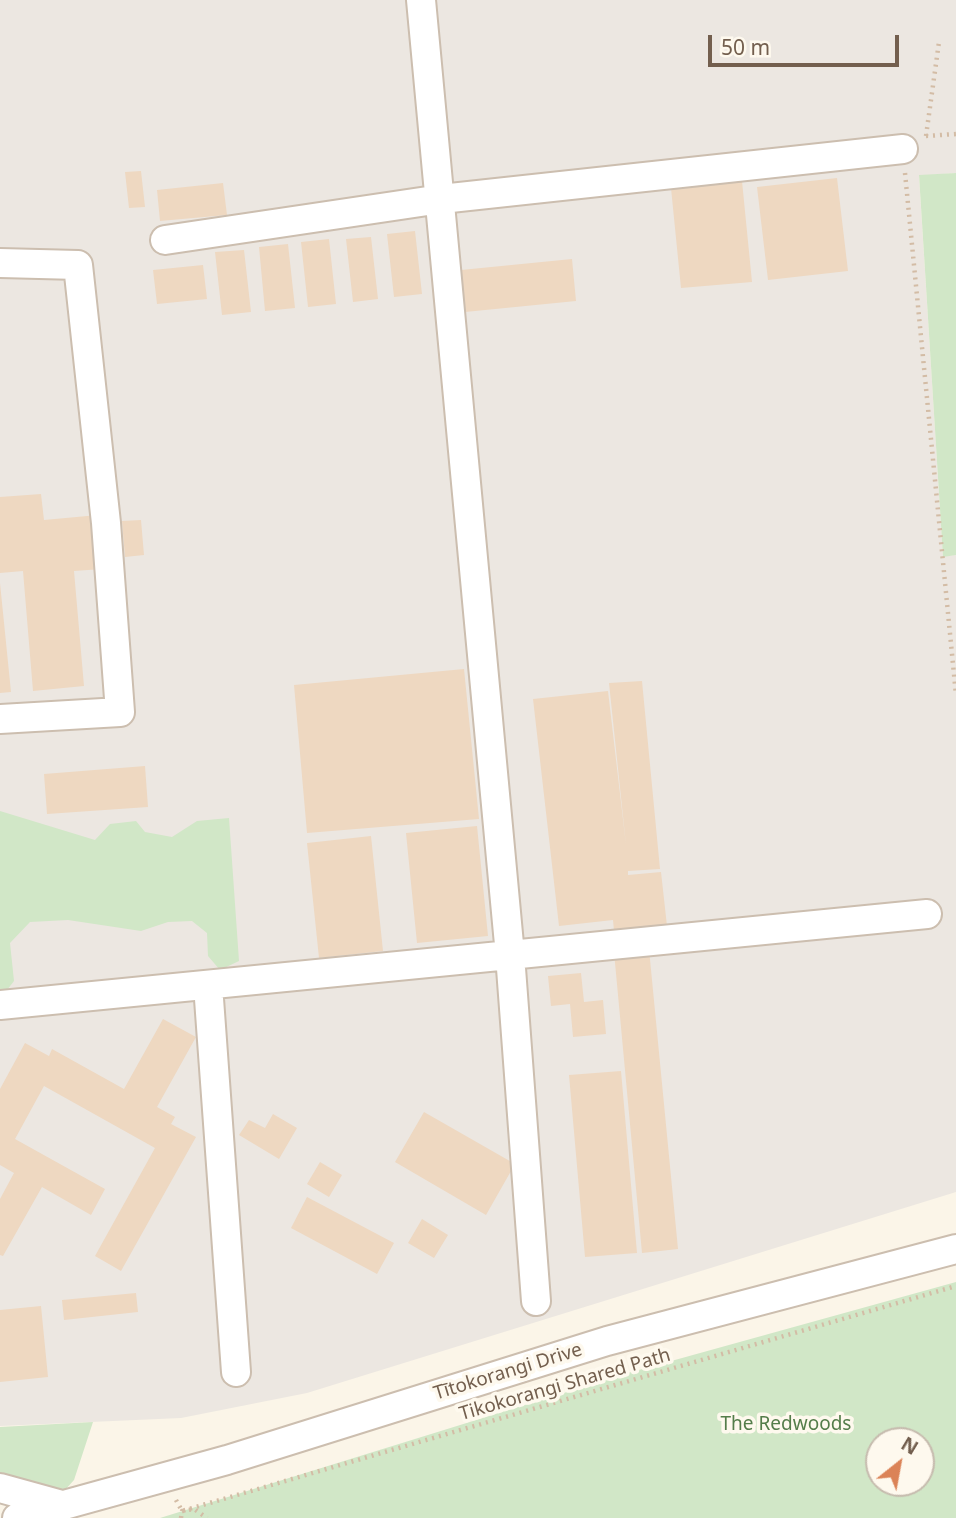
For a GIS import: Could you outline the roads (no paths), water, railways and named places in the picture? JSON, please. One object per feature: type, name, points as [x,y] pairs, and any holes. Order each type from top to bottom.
[{"type":"street","points":[[421,0],[510,955],[536,1301]]},
{"type":"street","points":[[165,240],[441,199],[915,142]]},
{"type":"street","points":[[0,263],[78,265],[106,523],[120,712],[0,719]]},
{"type":"street","points":[[0,1005],[927,914]]},
{"type":"street","points":[[208,985],[236,1372]]},
{"type":"street","name":"Tītokorangi Drive","points":[[17,1518],[227,1460],[607,1340],[956,1249]]},
{"type":"street","name":"Tītokorangi Drive","points":[[0,1488],[62,1504]]},
{"type":"park label","name":"The Redwoods","points":[[786,1425]]}]
